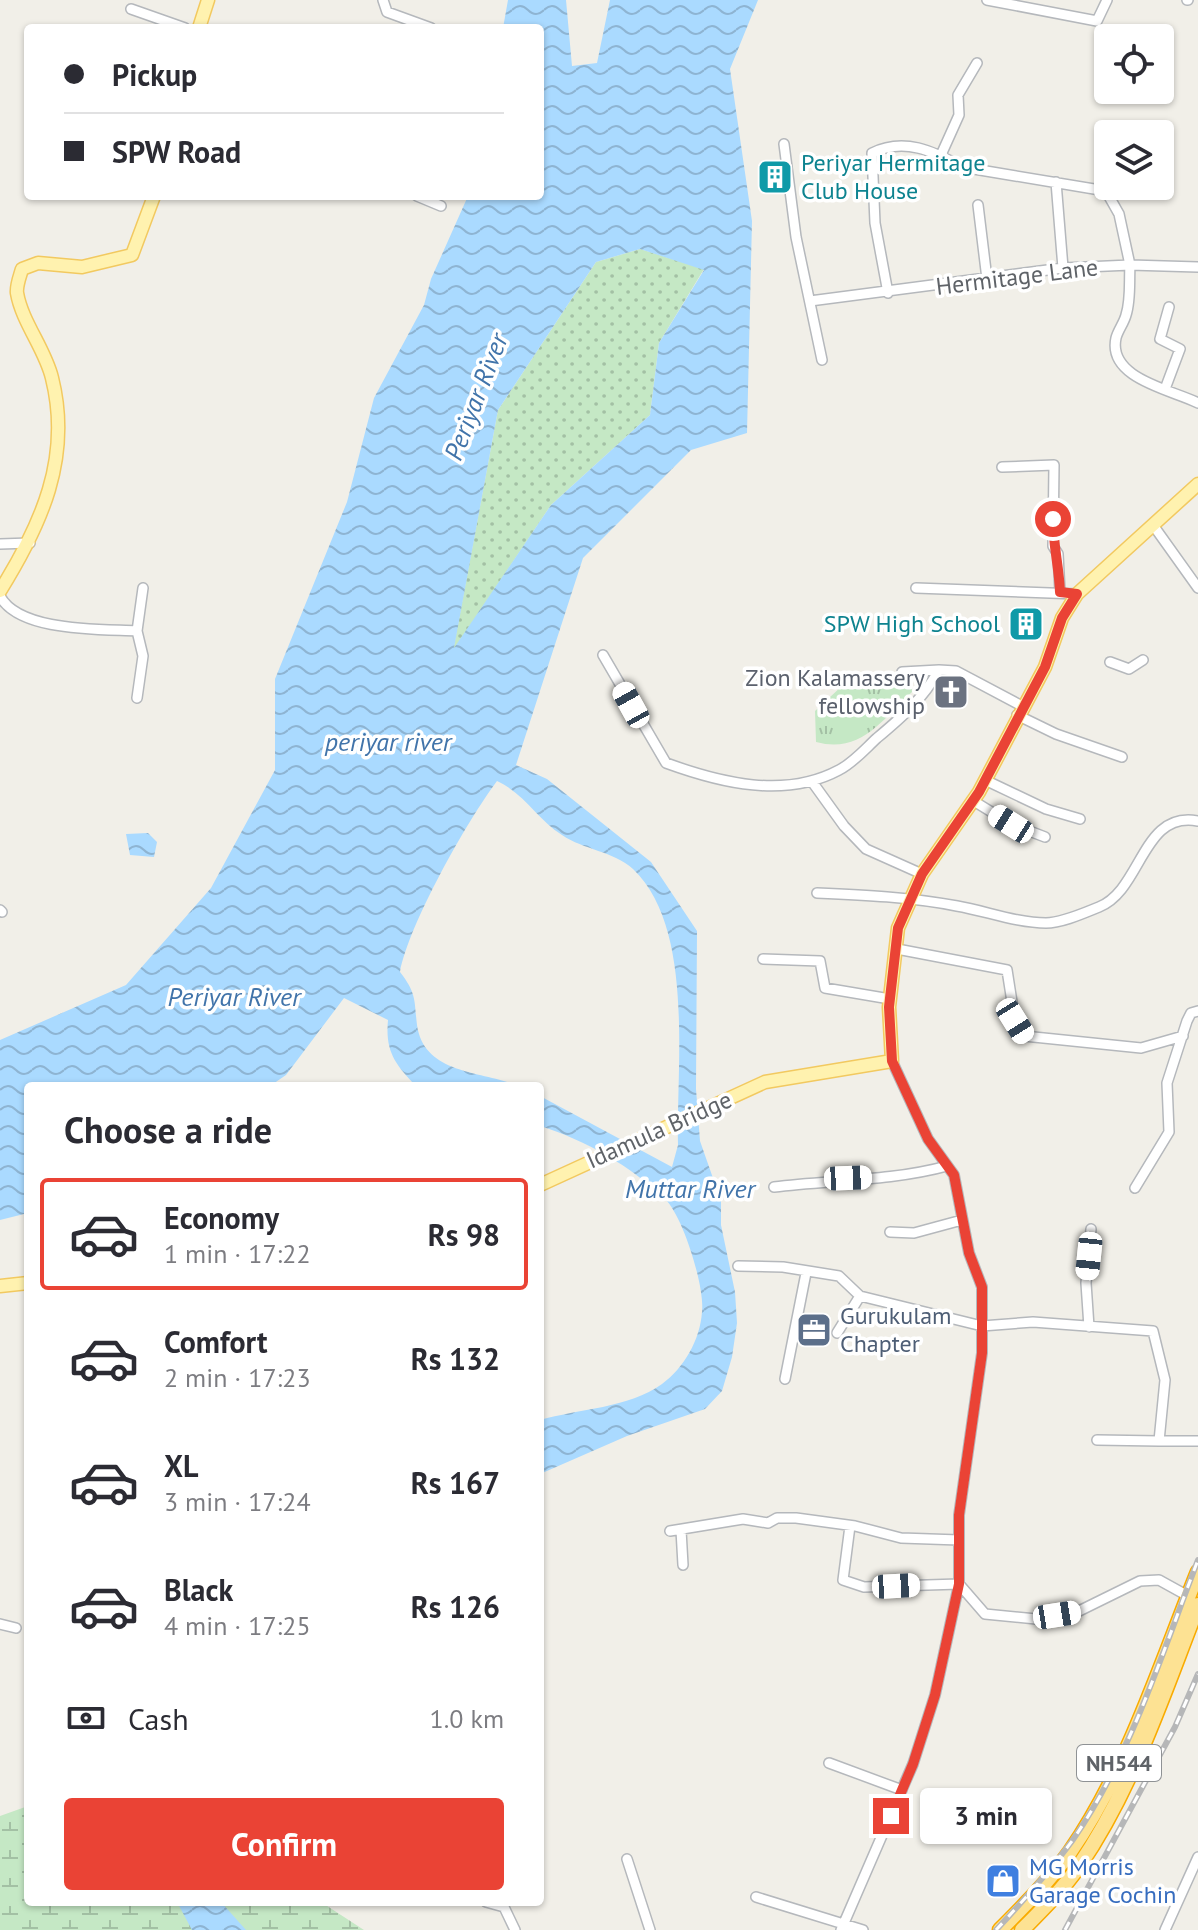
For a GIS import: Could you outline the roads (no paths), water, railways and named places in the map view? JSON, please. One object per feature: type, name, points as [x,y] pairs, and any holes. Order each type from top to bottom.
[{"type":"highway","name":"NH544","points":[[1022,1930],[1078,1867],[1146,1739],[1193,1601],[1198,1572]]},
{"type":"highway","name":"NH544","points":[[1000,1930],[1045,1884],[1092,1814],[1140,1719],[1193,1601]]},
{"type":"main road","points":[[200,24],[208,0]]},
{"type":"main road","points":[[0,594],[30,543],[56,474],[57,440],[52,378],[16,291],[22,269],[38,263],[82,267],[132,255],[153,200]]},
{"type":"main road","points":[[892,1061],[890,999],[898,928],[922,874],[985,780],[1045,667],[1062,618],[1077,594],[1198,484]]},
{"type":"main road","name":"Idamula Bridge","points":[[546,1182],[765,1082],[892,1061]]},
{"type":"main road","points":[[0,1286],[24,1283]]},
{"type":"street","points":[[383,0],[387,12],[420,24]]},
{"type":"street","points":[[987,0],[1097,21],[1107,0]]},
{"type":"street","points":[[131,9],[174,24]]},
{"type":"street","points":[[941,155],[959,115],[958,95],[977,63]]},
{"type":"street","points":[[784,144],[796,237],[822,360]]},
{"type":"street","points":[[888,293],[875,223],[872,153],[888,145],[908,145],[941,155],[962,167],[1106,191],[1119,214],[1130,265],[1198,267]]},
{"type":"street","points":[[1056,182],[1063,268]]},
{"type":"street","points":[[427,200],[441,206]]},
{"type":"street","points":[[978,205],[987,279]]},
{"type":"street","name":"Hermitage Lane","points":[[810,301],[1063,268],[1130,265],[1127,314],[1116,338],[1116,353],[1122,366],[1198,403]]},
{"type":"street","points":[[1165,389],[1180,349],[1160,339],[1169,307]]},
{"type":"street","points":[[1002,467],[1054,465],[1053,546],[1058,554],[1060,592]]},
{"type":"street","points":[[1153,525],[1197,586]]},
{"type":"street","points":[[0,544],[30,543]]},
{"type":"street","points":[[137,698],[143,656],[137,631],[143,588]]},
{"type":"street","points":[[916,588],[1077,594]]},
{"type":"street","points":[[0,594],[13,611],[50,625],[137,631]]},
{"type":"street","points":[[603,655],[666,763],[704,777],[788,788],[813,783],[843,769],[915,706],[939,670]]},
{"type":"street","points":[[1110,662],[1129,669],[1143,660]]},
{"type":"street","points":[[902,672],[956,671],[1056,734],[1122,757]]},
{"type":"street","points":[[985,780],[1046,809],[1080,819]]},
{"type":"street","points":[[813,783],[844,826],[866,849],[922,874]]},
{"type":"street","points":[[972,800],[1011,824],[1045,837]]},
{"type":"street","points":[[817,893],[910,898],[1050,923],[1103,906],[1123,890],[1135,874],[1153,836],[1167,827],[1198,821]]},
{"type":"street","points":[[897,949],[1007,970],[1015,1021],[1024,1036],[1141,1048],[1183,1036]]},
{"type":"street","points":[[763,959],[820,961],[825,988],[890,999]]},
{"type":"street","points":[[1135,1188],[1169,1132],[1167,1083],[1191,1013],[1198,1011]]},
{"type":"street","points":[[843,1926],[902,1790],[935,1695],[959,1584],[959,1515],[982,1353],[982,1287],[969,1253],[954,1175],[928,1139],[892,1061]]},
{"type":"street","points":[[774,1187],[848,1178],[914,1175],[947,1166]]},
{"type":"street","points":[[890,1232],[914,1233],[962,1220]]},
{"type":"street","points":[[1089,1327],[1086,1283],[1091,1229]]},
{"type":"street","points":[[738,1266],[783,1267],[839,1276],[860,1296],[982,1326],[1033,1322],[1153,1331],[1165,1380],[1159,1441]]},
{"type":"street","points":[[785,1379],[806,1273]]},
{"type":"street","points":[[837,1333],[860,1296]]},
{"type":"street","points":[[1097,1440],[1198,1441]]},
{"type":"street","points":[[670,1531],[743,1519],[768,1523],[777,1518],[850,1526],[901,1538],[959,1540]]},
{"type":"street","points":[[850,1526],[843,1580],[864,1587],[959,1584]]},
{"type":"street","points":[[681,1530],[683,1565]]},
{"type":"street","points":[[959,1584],[985,1614],[1008,1613],[1036,1619],[1077,1612],[1140,1581],[1159,1580],[1193,1601]]},
{"type":"street","points":[[0,1624],[16,1628]]},
{"type":"street","points":[[829,1763],[902,1790]]},
{"type":"street","points":[[1165,1930],[1198,1857]]},
{"type":"street","points":[[627,1859],[650,1930]]},
{"type":"street","points":[[756,1897],[863,1930]]},
{"type":"street","points":[[500,1906],[504,1907],[515,1930]]},
{"type":"water","name":"periyar river","points":[[508,0],[566,0],[572,66],[597,63],[610,0],[758,0],[730,69],[752,221],[747,433],[691,450],[583,558],[516,765],[547,779],[651,862],[697,931],[696,1089],[700,1141],[721,1201],[721,1225],[735,1292],[737,1323],[732,1357],[722,1391],[705,1409],[627,1436],[544,1472],[544,1419],[619,1403],[662,1384],[690,1352],[701,1322],[702,1301],[685,1236],[665,1199],[607,1155],[544,1128],[544,1098],[672,1167],[678,1145],[679,1039],[674,961],[666,926],[653,895],[633,869],[617,858],[562,835],[507,786],[497,781],[470,821],[427,901],[400,972],[412,992],[417,1025],[422,1041],[431,1054],[457,1069],[508,1082],[412,1082],[390,1049],[388,1020],[344,998],[286,1075],[276,1082],[24,1082],[24,1214],[0,1220],[0,1040],[126,985],[211,888],[275,770],[275,679],[347,502],[374,398],[424,305],[431,279],[466,200],[544,200],[544,24],[504,24]],"holes":[[[640,249],[704,270],[659,343],[650,415],[551,505],[454,648],[498,410],[596,262]]]},
{"type":"water","points":[[148,833],[157,842],[154,857],[130,855],[126,834]]},
{"type":"water","points":[[179,1906],[225,1906],[246,1930],[192,1930]]},
{"type":"railway","points":[[996,1930],[1036,1886],[1093,1809],[1128,1740],[1198,1560]]},
{"type":"railway","points":[[1065,1930],[1175,1727],[1198,1674]]},
{"type":"place","name":"Periyar Hermitage Club House","points":[[775,177]]},
{"type":"place","name":"SPW High School","points":[[1026,624]]},
{"type":"place","name":"Zion Kalamassery fellowship","points":[[951,692]]},
{"type":"place","name":"Gurukulam Chapter","points":[[814,1330]]},
{"type":"place","name":"MG Morris Garage Cochin","points":[[1003,1881]]},
{"type":"water label","name":"Periyar River","points":[[476,397]]},
{"type":"water label","name":"Periyar River","points":[[234,997]]},
{"type":"water label","name":"Muttar River","points":[[690,1189]]}]
